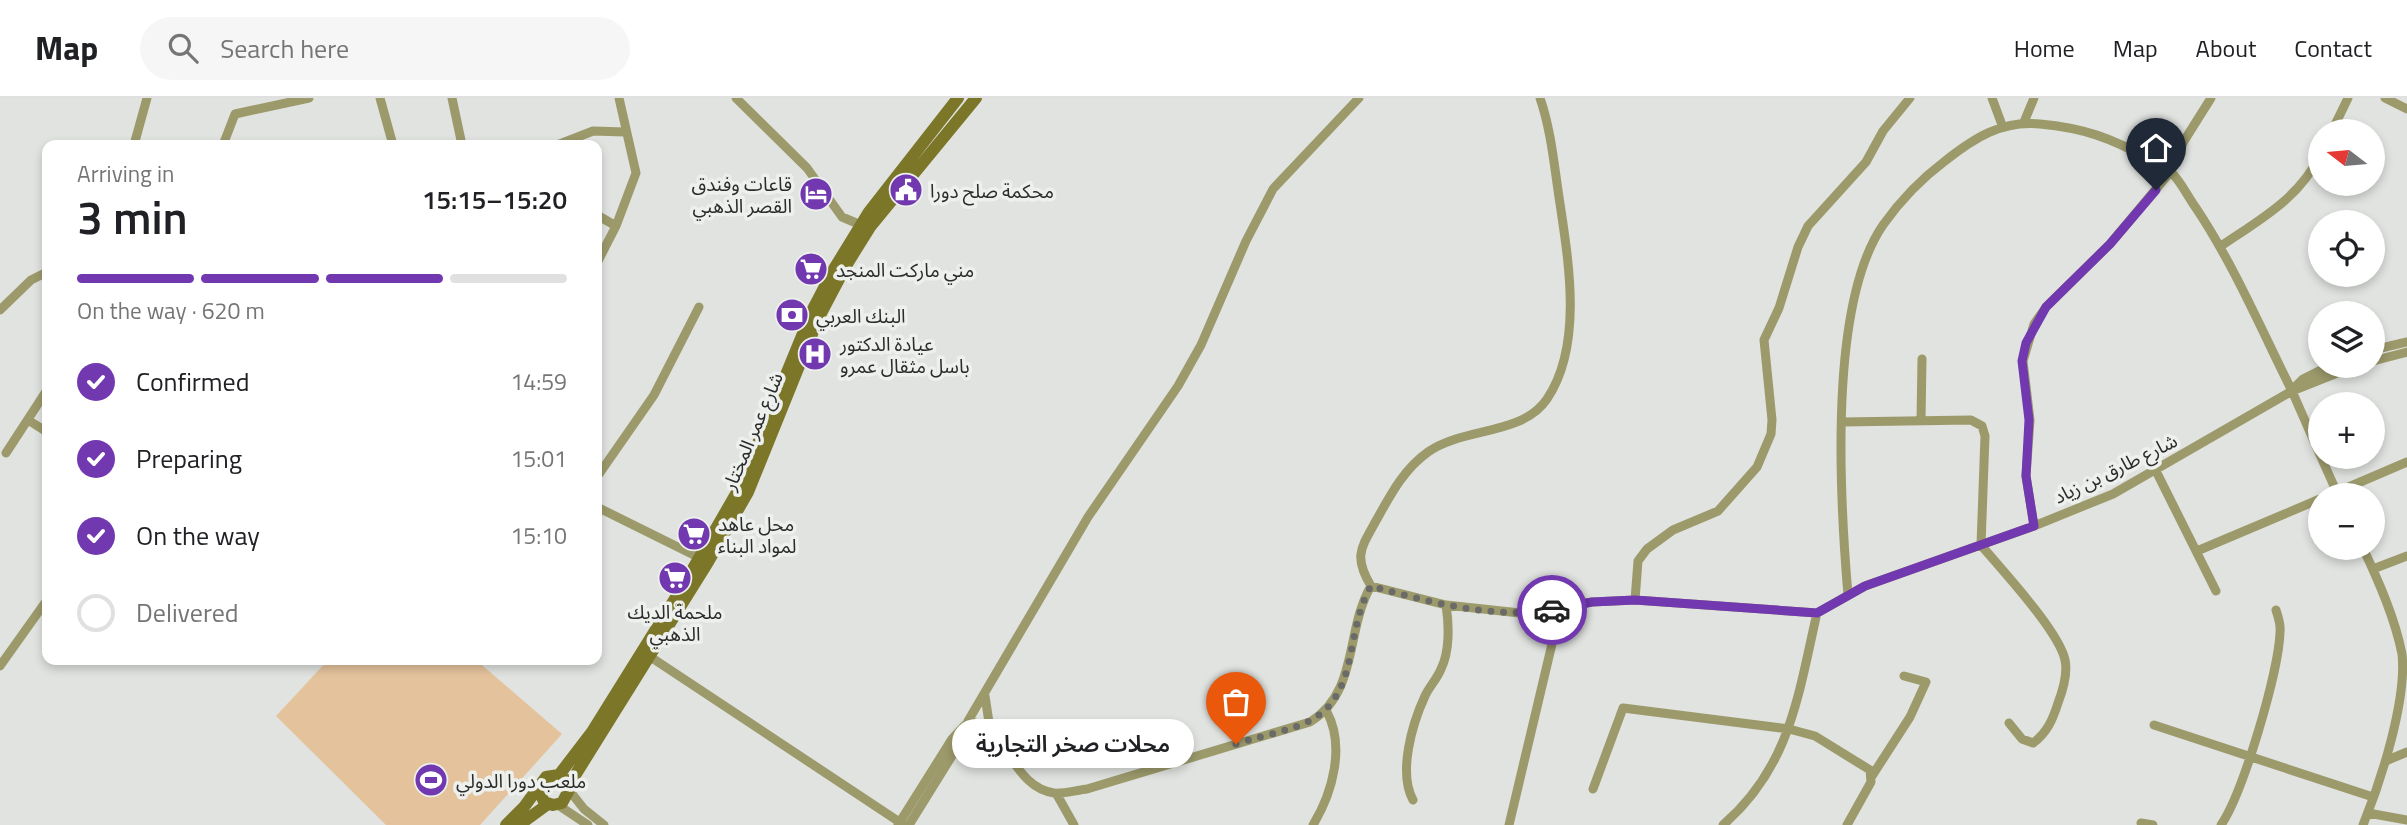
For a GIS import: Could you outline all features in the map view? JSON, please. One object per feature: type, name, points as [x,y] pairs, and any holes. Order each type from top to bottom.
[{"type":"main road","name":"شارع عمر المختار","points":[[704,560],[740,487],[813,309],[861,225],[958,98]]},
{"type":"main road","name":"شارع عمر المختار","points":[[566,784],[748,492],[818,319],[847,264],[870,227],[976,98]]},
{"type":"main road","points":[[506,825],[546,777],[566,784],[566,800],[519,825]]},
{"type":"main road","points":[[538,788],[541,799],[553,805]]},
{"type":"street","points":[[135,140],[147,98]]},
{"type":"street","points":[[225,140],[235,114],[309,98]]},
{"type":"street","points":[[380,98],[392,140]]},
{"type":"street","points":[[452,98],[461,140]]},
{"type":"street","points":[[602,253],[616,226],[636,173],[618,98]]},
{"type":"street","points":[[736,98],[807,168],[842,217],[861,225]]},
{"type":"street","points":[[903,824],[960,743],[968,721],[1088,517],[1178,386],[1201,345],[1246,241],[1273,189],[1359,98]]},
{"type":"street","points":[[1540,98],[1552,152],[1571,281],[1570,325],[1558,376],[1548,398],[1530,416],[1447,441],[1411,466],[1396,485],[1361,554],[1360,567],[1371,586],[1446,605],[1520,613],[1550,611],[1592,602],[1635,600],[1817,613],[1789,729],[1760,788],[1723,825]]},
{"type":"street","points":[[1635,600],[1638,561],[1647,549],[1674,530],[1718,511],[1757,467],[1771,433],[1772,420],[1764,340],[1779,308],[1798,247],[1808,226],[1866,162],[1883,131],[1910,98]]},
{"type":"street","points":[[1992,98],[2002,125]]},
{"type":"street","points":[[2024,122],[2034,98]]},
{"type":"street","points":[[2034,526],[2026,476],[2029,420],[2022,361],[2026,343],[2046,307],[2110,244],[2171,172],[2184,141],[2211,98]]},
{"type":"street","points":[[2338,119],[2348,98]]},
{"type":"street","points":[[2385,98],[2407,109]]},
{"type":"street","points":[[1848,595],[1840,474],[1842,422],[1851,316],[1868,255],[1882,226],[1920,180],[1958,151],[2002,125],[2024,122],[2073,127],[2111,138],[2171,172],[2221,246],[2308,427]]},
{"type":"street","points":[[570,140],[593,131],[625,132]]},
{"type":"street","points":[[2221,246],[2284,202],[2301,186],[2308,175]]},
{"type":"street","points":[[602,218],[616,226]]},
{"type":"street","points":[[0,310],[31,280],[42,274]]},
{"type":"street","points":[[602,470],[654,395],[699,307]]},
{"type":"street","points":[[2385,347],[2407,342]]},
{"type":"street","points":[[2385,357],[2407,352]]},
{"type":"street","points":[[1921,421],[1922,359]]},
{"type":"street","points":[[2292,391],[2308,376]]},
{"type":"street","points":[[2292,391],[2325,378]]},
{"type":"street","name":"شارع طارق بن زياد","points":[[1817,613],[1848,595],[1895,574],[2034,526],[2113,494],[2292,391]]},
{"type":"street","points":[[6,453],[42,398]]},
{"type":"street","points":[[28,420],[42,429]]},
{"type":"street","points":[[1842,422],[1971,420],[1982,426],[1985,436],[1981,545],[2025,595],[2065,659],[2064,684],[2054,718],[2043,737],[2033,743],[2022,739],[2009,723]]},
{"type":"street","points":[[2360,483],[2407,462]]},
{"type":"street","points":[[2156,471],[2216,591]]},
{"type":"street","points":[[2197,551],[2308,504]]},
{"type":"street","points":[[602,509],[704,560]]},
{"type":"street","points":[[2373,569],[2407,556]]},
{"type":"street","points":[[2363,825],[2388,760],[2403,686],[2405,654],[2369,560]]},
{"type":"street","points":[[968,721],[987,733],[1033,784],[1056,793],[1087,789],[1297,726],[1327,712],[1337,696],[1348,667],[1360,606],[1371,586]]},
{"type":"street","points":[[1413,800],[1408,791],[1406,771],[1423,700],[1444,661],[1450,625],[1446,605]]},
{"type":"street","points":[[0,666],[3,655],[42,606]]},
{"type":"street","points":[[2221,825],[2229,814],[2249,758],[2278,654],[2281,628],[2276,610]]},
{"type":"street","points":[[1509,825],[1552,644],[1550,611]]},
{"type":"street","points":[[646,654],[903,824]]},
{"type":"street","points":[[1847,825],[1872,776],[1910,717],[1926,682],[1905,676]]},
{"type":"street","points":[[985,692],[987,733]]},
{"type":"street","points":[[1593,789],[1623,708],[1789,729],[1815,736],[1866,766],[1872,776]]},
{"type":"street","points":[[1313,825],[1326,797],[1337,746],[1336,729],[1327,712]]},
{"type":"street","points":[[903,824],[952,739],[968,721]]},
{"type":"street","points":[[2154,725],[2373,797]]},
{"type":"street","points":[[960,743],[987,733]]},
{"type":"street","points":[[2388,760],[2407,752]]},
{"type":"street","points":[[566,784],[584,808],[604,825]]},
{"type":"street","points":[[1056,793],[1074,825]]},
{"type":"street","points":[[553,805],[586,824]]},
{"type":"street","points":[[2368,813],[2407,820]]},
{"type":"street","points":[[2141,823],[2152,825]]},
{"type":"shaded area","name":"ملعب دورا الدولي","points":[[323,665],[482,665],[562,734],[480,825],[386,825],[276,716]]},
{"type":"way so far","points":[[1236,744],[1310,722],[1327,712],[1337,696],[1348,667],[1360,606],[1371,586],[1446,605],[1520,613],[1552,610]]},
{"type":"place","name":"محكمة صلح دورا","points":[[906,190]]},
{"type":"place","name":"قاعات وفندق القصر الذهبي","points":[[816,194]]},
{"type":"place","name":"مني ماركت المنجد","points":[[811,269]]},
{"type":"place","name":"البنك العربي","points":[[792,315]]},
{"type":"place","name":"عيادة الدكتور باسل مثقال عمرو","points":[[815,354]]},
{"type":"place","name":"محل عاهد لمواد البناء","points":[[694,534]]},
{"type":"place","name":"ملحمة الديك الذهبي","points":[[675,578]]},
{"type":"place","name":"محلات صخر التجارية","points":[[1236,744]]},
{"type":"place","name":"ملعب دورا الدولي","points":[[431,780]]},
{"type":"route","points":[[1552,610],[1592,602],[1635,600],[1817,613],[1865,586],[2034,526],[2026,476],[2029,420],[2022,361],[2026,343],[2034,324],[2046,307],[2110,244],[2156,190]]}]
